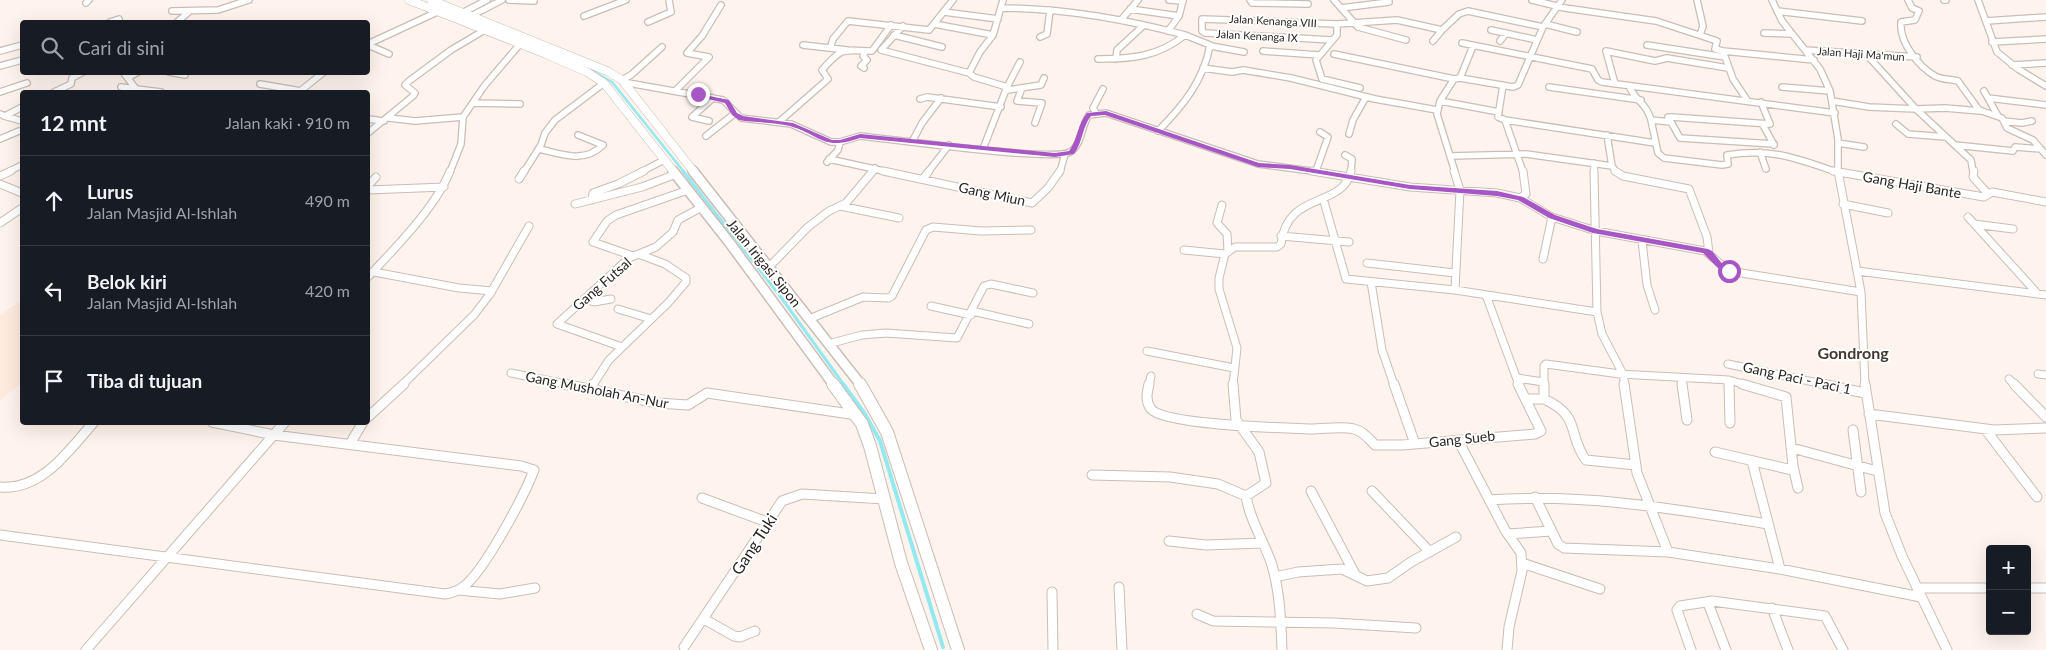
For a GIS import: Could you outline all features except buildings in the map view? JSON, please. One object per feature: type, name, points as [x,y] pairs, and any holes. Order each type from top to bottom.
[{"type":"street","points":[[172,11],[225,9],[249,0]]},
{"type":"street","name":"Jalan Irigasi Sipon","points":[[408,0],[606,78],[623,81],[865,392],[884,422],[958,650]]},
{"type":"street","name":"Jalan Irigasi Sipon","points":[[431,0],[467,14],[606,78],[664,160],[702,207],[857,416],[868,437],[901,563],[930,650]]},
{"type":"street","points":[[467,14],[487,0]]},
{"type":"street","points":[[467,14],[502,0]]},
{"type":"street","points":[[509,0],[534,1]]},
{"type":"street","points":[[584,16],[626,0]]},
{"type":"street","points":[[648,22],[671,12],[669,0]]},
{"type":"street","points":[[832,46],[834,39],[848,21],[930,30],[953,0]]},
{"type":"street","points":[[969,73],[993,35],[1003,0]]},
{"type":"street","points":[[1121,20],[1138,0]]},
{"type":"street","points":[[1168,30],[1179,16],[1183,1],[1169,0]]},
{"type":"street","points":[[1250,0],[1252,3],[1308,4]]},
{"type":"street","points":[[1334,0],[1354,24],[1363,30],[1406,40]]},
{"type":"street","points":[[1532,0],[1556,6],[1656,21],[1718,41],[1715,48],[1724,54],[1728,68],[1747,100]]},
{"type":"street","points":[[1334,54],[1457,79],[1513,87],[1518,85],[1544,25],[1562,0]]},
{"type":"street","points":[[1697,0],[1703,26],[1700,35]]},
{"type":"street","points":[[1772,0],[1792,34],[1824,74],[1830,90],[1835,113],[1838,143],[1837,172],[1861,292],[1865,393],[1885,513],[1919,593],[1947,650]]},
{"type":"street","points":[[1908,0],[1912,8],[1919,11],[1915,20],[1902,20],[1899,27],[1906,48],[1934,76],[1958,81],[1980,111]]},
{"type":"street","points":[[1978,0],[1997,52],[2012,65],[2046,86]]},
{"type":"street","points":[[1341,8],[1390,2]]},
{"type":"street","points":[[676,90],[710,57],[687,53],[702,36],[721,5]]},
{"type":"street","points":[[1001,8],[1025,7],[1121,20],[1168,30],[1210,46],[1244,52]]},
{"type":"street","points":[[1130,9],[1179,16]]},
{"type":"street","points":[[1040,37],[1047,34],[1050,10]]},
{"type":"street","points":[[179,20],[190,11]]},
{"type":"street","points":[[1433,41],[1463,11],[1577,32]]},
{"type":"street","points":[[1777,11],[1862,21]]},
{"type":"street","points":[[370,43],[437,12]]},
{"type":"street","points":[[944,12],[998,19]]},
{"type":"street","points":[[1986,21],[2046,17]]},
{"type":"street","points":[[114,20],[119,18]]},
{"type":"street","name":"Jalan Kenanga VIII","points":[[1208,18],[1339,24],[1397,20],[1442,30]]},
{"type":"street","name":"Jalan Kenanga IX","points":[[1208,18],[1202,19],[1202,31],[1205,33],[1332,40]]},
{"type":"street","points":[[934,24],[993,35]]},
{"type":"street","name":"Jalan Kenanga VIII","points":[[1339,24],[1338,31],[1316,63],[1322,79],[1360,88]]},
{"type":"street","points":[[803,45],[832,46],[864,52],[873,50],[891,25]]},
{"type":"street","points":[[1116,59],[1117,50],[1144,25]]},
{"type":"street","points":[[903,26],[880,50],[969,73],[1007,88],[1040,85],[1044,78]]},
{"type":"street","points":[[1492,30],[1536,40]]},
{"type":"street","points":[[370,132],[413,96],[415,93],[406,85],[410,81],[451,50],[483,31]]},
{"type":"street","points":[[1764,32],[1792,34]]},
{"type":"street","points":[[1500,42],[1506,33]]},
{"type":"street","points":[[894,35],[942,47]]},
{"type":"street","points":[[1098,59],[1135,59],[1155,54],[1174,44],[1185,35]]},
{"type":"street","points":[[1992,42],[2046,39]]},
{"type":"street","points":[[1462,43],[1592,69],[1598,80],[1615,84],[1835,113]]},
{"type":"street","points":[[371,274],[431,206],[444,187],[461,144],[463,117],[485,85],[520,44]]},
{"type":"street","points":[[370,45],[389,54]]},
{"type":"street","points":[[1647,45],[1724,54],[1814,60]]},
{"type":"street","points":[[0,51],[20,46]]},
{"type":"street","points":[[1158,131],[1182,107],[1198,82],[1210,46]]},
{"type":"street","points":[[1456,290],[1455,273],[1460,190],[1437,118],[1437,110],[1440,102],[1457,79],[1473,46]]},
{"type":"street","points":[[623,81],[662,48]]},
{"type":"street","points":[[779,122],[828,79],[822,70],[836,54],[847,50]]},
{"type":"street","name":"Jalan Haji Ma'mun","points":[[1805,50],[1917,57]]},
{"type":"street","points":[[1263,51],[1319,56]]},
{"type":"street","points":[[1615,84],[1606,51],[1655,62],[1667,58],[1728,68]]},
{"type":"street","points":[[864,52],[863,56],[867,60],[861,66],[864,68]]},
{"type":"street","points":[[1866,54],[1916,109],[1974,164],[1973,177],[1987,196]]},
{"type":"street","points":[[0,66],[20,61]]},
{"type":"street","points":[[983,149],[1007,88],[1020,62]]},
{"type":"street","points":[[2012,65],[2046,63]]},
{"type":"street","points":[[1204,68],[1228,72],[1247,70],[1300,80],[1366,97],[1437,110]]},
{"type":"street","points":[[60,90],[71,84],[72,78],[78,75]]},
{"type":"street","points":[[126,75],[136,89]]},
{"type":"street","points":[[128,78],[133,75]]},
{"type":"street","points":[[302,90],[321,75]]},
{"type":"street","points":[[519,179],[539,149],[544,133],[555,120],[606,78]]},
{"type":"street","points":[[623,81],[727,101],[734,114],[742,118],[779,122],[800,127],[831,142],[840,142],[860,136],[983,149],[1065,154],[1072,152],[1077,145],[1083,122],[1089,115],[1106,113],[1258,164],[1316,171],[1433,190],[1460,190],[1520,198],[1552,217],[1596,231],[1710,253]]},
{"type":"street","points":[[0,92],[27,83]]},
{"type":"street","points":[[260,84],[290,90]]},
{"type":"street","points":[[1503,85],[1498,117],[1505,120],[1655,143],[1647,107],[1632,93],[1629,86]]},
{"type":"street","points":[[121,87],[144,90]]},
{"type":"street","points":[[1549,87],[1641,100]]},
{"type":"street","points":[[1782,87],[1830,90]]},
{"type":"street","points":[[1022,88],[1017,101],[1042,103],[1035,123]]},
{"type":"street","points":[[1096,113],[1093,108],[1103,89]]},
{"type":"street","points":[[1984,91],[1998,116]]},
{"type":"street","points":[[920,99],[927,97],[941,98],[1001,107]]},
{"type":"street","points":[[1348,134],[1353,120],[1366,97]]},
{"type":"street","points":[[709,121],[692,117],[713,98]]},
{"type":"street","points":[[912,142],[922,123],[941,98]]},
{"type":"street","points":[[1988,98],[2046,105]]},
{"type":"street","points":[[1832,101],[1869,107],[1945,108],[1980,111],[1998,116],[2004,120],[2012,132],[2032,140],[2046,155]]},
{"type":"street","points":[[1440,102],[1499,112]]},
{"type":"street","points":[[1761,102],[1770,124],[1669,117],[1677,136],[1680,138],[1774,144]]},
{"type":"street","points":[[473,103],[520,104]]},
{"type":"street","points":[[2,116],[20,108]]},
{"type":"street","points":[[706,136],[734,114]]},
{"type":"street","points":[[2,116],[20,120]]},
{"type":"street","points":[[370,119],[415,121],[463,117]]},
{"type":"street","points":[[1505,120],[1523,172],[1526,194],[1520,198]]},
{"type":"street","points":[[1651,120],[1671,122]]},
{"type":"street","points":[[2004,120],[2022,123],[2032,121]]},
{"type":"street","points":[[1896,124],[1908,134],[1946,137]]},
{"type":"street","points":[[1763,125],[1778,153]]},
{"type":"street","points":[[0,139],[19,132]]},
{"type":"street","points":[[1316,171],[1328,137],[1320,132]]},
{"type":"street","points":[[539,149],[562,156],[585,156],[594,155],[603,145],[578,135]]},
{"type":"street","points":[[1607,135],[1612,166],[1615,171],[1623,176],[1689,188],[1707,237],[1710,253],[1721,268],[1729,271],[1861,292]]},
{"type":"street","points":[[840,142],[838,150],[827,161],[875,168],[922,179],[949,145]]},
{"type":"street","name":"Gang Haji Bante","points":[[1655,143],[1658,153],[1664,158],[1722,165],[1728,164],[1727,155],[1760,152],[1778,153],[1837,172],[1987,196],[1992,192],[2046,202]]},
{"type":"street","points":[[1838,143],[1864,147]]},
{"type":"street","points":[[1955,145],[2013,150],[2015,147],[2041,149]]},
{"type":"street","points":[[1760,152],[1766,169]]},
{"type":"street","name":"Gang Miun","points":[[922,179],[987,195],[1032,203],[1060,174],[1066,164],[1065,154]]},
{"type":"street","points":[[1184,250],[1227,253],[1244,246],[1277,247],[1281,244],[1281,236],[1288,220],[1305,204],[1342,189],[1350,178],[1352,159],[1345,155]]},
{"type":"street","points":[[1450,156],[1553,156],[1612,166]]},
{"type":"street","points":[[592,200],[593,193],[618,184],[664,160]]},
{"type":"street","points":[[1594,163],[1597,312],[1602,334],[1623,374],[1636,465],[1668,552]]},
{"type":"street","points":[[0,176],[20,166]]},
{"type":"street","points":[[768,268],[808,227],[829,211],[846,203],[875,168]]},
{"type":"street","points":[[575,204],[642,187],[676,174]]},
{"type":"street","points":[[370,184],[376,177]]},
{"type":"street","points":[[0,184],[20,192]]},
{"type":"street","points":[[370,190],[444,187]]},
{"type":"street","points":[[590,389],[609,360],[686,282],[686,278],[665,264],[593,242],[607,221],[616,215],[688,190]]},
{"type":"street","points":[[1323,198],[1324,208],[1336,241],[1346,279],[1456,290],[1597,312]]},
{"type":"street","points":[[1843,204],[1888,213]]},
{"type":"street","points":[[1222,205],[1216,222],[1227,234],[1227,253],[1220,268],[1219,289],[1227,318],[1235,336],[1237,357],[1232,380],[1234,412],[1241,426],[1260,452],[1266,479],[1266,483],[1246,496]]},
{"type":"street","points":[[840,206],[899,218]]},
{"type":"street","name":"Gang Futsal","points":[[622,347],[557,324],[637,255],[656,247],[673,232],[678,220],[702,207]]},
{"type":"street","points":[[0,223],[20,209]]},
{"type":"street","points":[[1543,259],[1552,217]]},
{"type":"street","points":[[1968,217],[2036,292]]},
{"type":"street","points":[[1974,224],[2013,229]]},
{"type":"street","points":[[370,415],[440,350],[474,315],[492,291],[529,226]]},
{"type":"street","points":[[809,319],[863,297],[888,298],[892,296],[926,230],[933,227],[981,231],[1031,230]]},
{"type":"street","points":[[1281,236],[1350,242]]},
{"type":"street","points":[[1642,241],[1647,285],[1655,310]]},
{"type":"street","points":[[1367,263],[1455,273]]},
{"type":"street","points":[[1857,271],[2046,294]]},
{"type":"street","points":[[371,274],[459,288],[492,291]]},
{"type":"street","points":[[1371,282],[1382,350],[1415,444]]},
{"type":"street","points":[[828,344],[862,336],[886,333],[957,338],[972,313],[984,286],[991,284],[1033,293]]},
{"type":"street","name":"Gang Sueb","points":[[1151,376],[1146,397],[1151,408],[1159,414],[1193,422],[1241,426],[1354,429],[1363,433],[1375,445],[1415,444],[1535,434],[1541,431],[1517,378],[1486,296]]},
{"type":"street","points":[[584,299],[600,302],[611,299]]},
{"type":"street","points":[[931,306],[1029,324]]},
{"type":"street","points":[[618,309],[651,319]]},
{"type":"street","points":[[1147,351],[1234,368]]},
{"type":"street","points":[[1544,399],[1543,382],[1544,366],[1546,364],[1623,374],[1729,380],[1786,397],[1792,448],[1792,470],[1798,488]]},
{"type":"street","name":"Gang Paci - Paci 1","points":[[1728,364],[1865,393]]},
{"type":"street","name":"Gang Musholah An-Nur","points":[[511,373],[657,403],[693,404],[701,396],[711,394],[857,416]]},
{"type":"street","points":[[1517,378],[1543,382]]},
{"type":"street","points":[[1681,378],[1687,420]]},
{"type":"street","points":[[2009,379],[2046,417]]},
{"type":"street","points":[[1729,380],[1730,423]]},
{"type":"street","points":[[1527,399],[1544,399],[1568,412],[1586,460],[1636,465]]},
{"type":"street","points":[[1869,414],[1985,429],[2046,428]]},
{"type":"street","points":[[0,487],[18,489],[36,481],[91,425]]},
{"type":"street","points":[[226,425],[274,435],[521,466],[534,470],[497,539],[466,585],[458,590]]},
{"type":"street","points":[[86,650],[282,425]]},
{"type":"street","points":[[350,444],[361,425]]},
{"type":"street","points":[[1985,429],[2037,497]]},
{"type":"street","points":[[1853,430],[1861,492]]},
{"type":"street","points":[[1458,440],[1489,500],[1521,554],[1522,563],[1509,627],[1508,650]]},
{"type":"street","points":[[1792,448],[1877,471]]},
{"type":"street","points":[[1715,452],[1792,470]]},
{"type":"street","points":[[1752,461],[1780,569]]},
{"type":"street","points":[[1092,475],[1170,477],[1218,484],[1246,496]]},
{"type":"street","points":[[1311,491],[1355,574]]},
{"type":"street","points":[[1372,491],[1397,515],[1430,552]]},
{"type":"street","name":"Gang Tuki","points":[[684,647],[782,501],[795,495],[884,499]]},
{"type":"street","points":[[1246,496],[1248,509],[1275,578],[1281,623],[1282,650]]},
{"type":"street","points":[[1489,500],[1535,497],[1650,504],[1768,524]]},
{"type":"street","points":[[1535,497],[1551,531],[1560,546],[1564,548],[1668,552],[1919,593],[1986,588]]},
{"type":"street","points":[[702,498],[767,522]]},
{"type":"street","points":[[1508,534],[1551,531]]},
{"type":"street","points":[[0,535],[439,594],[458,590],[500,594],[534,588]]},
{"type":"street","points":[[1275,578],[1298,572],[1342,569],[1367,581],[1388,578],[1411,562],[1456,537]]},
{"type":"street","points":[[1169,541],[1206,545],[1262,543]]},
{"type":"street","points":[[1522,563],[1600,589]]},
{"type":"street","points":[[1119,587],[1122,650]]},
{"type":"street","points":[[2031,588],[2046,588]]},
{"type":"street","points":[[1052,592],[1053,650]]},
{"type":"street","points":[[1708,603],[1726,650]]},
{"type":"street","points":[[1691,650],[1677,610],[1680,606],[1708,603],[1772,608],[1825,616],[1843,650]]},
{"type":"street","points":[[1772,608],[1788,650]]},
{"type":"street","points":[[1196,614],[1212,621],[1416,628]]},
{"type":"street","points":[[704,619],[734,636],[740,637],[755,631]]},
{"type":"shaded area","points":[[20,301],[20,385],[0,400],[0,315]]},
{"type":"waterway","points":[[584,66],[612,82],[684,172]]},
{"type":"waterway","points":[[683,171],[780,296],[844,385]]},
{"type":"waterway","points":[[843,384],[865,414],[880,441],[943,647]]},
{"type":"district","name":"Gondrong","points":[[1853,353]]},
{"type":"route","points":[[698,94],[727,101],[732,107],[734,114],[742,118],[791,124],[835,143],[854,136],[860,136],[1016,153],[1055,155],[1072,152],[1077,145],[1083,122],[1089,115],[1106,113],[1258,164],[1316,171],[1363,181],[1433,190],[1460,190],[1497,194],[1520,198],[1552,217],[1575,225],[1642,241],[1705,251],[1710,253],[1721,268],[1729,271]]}]
